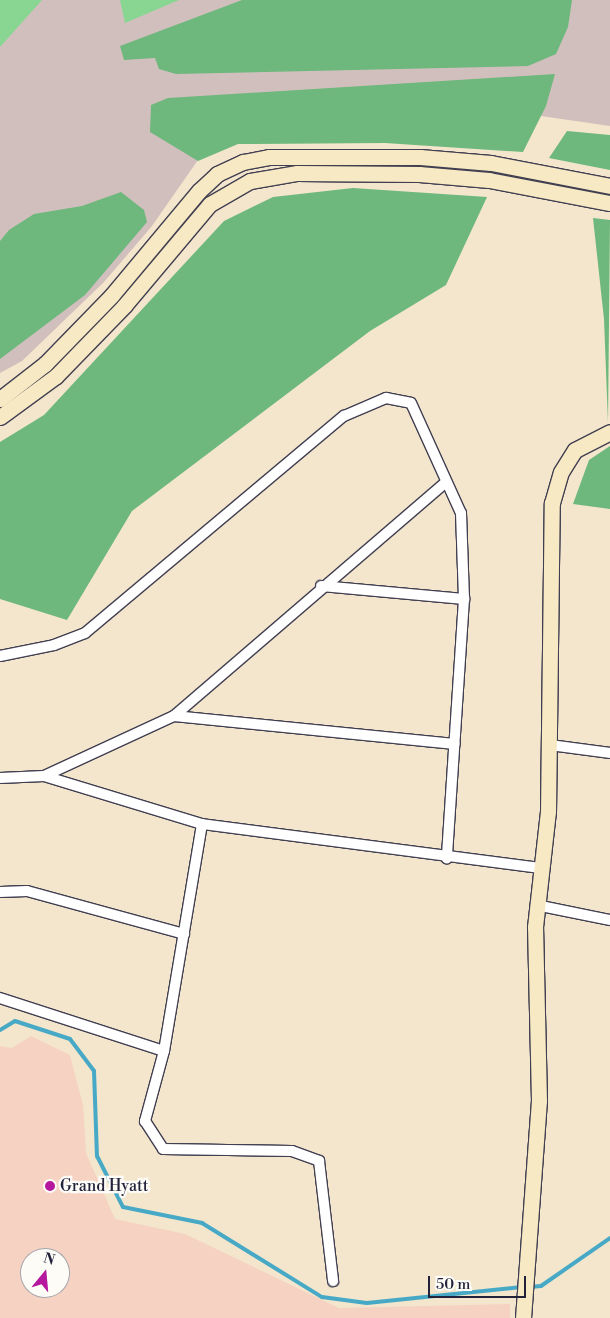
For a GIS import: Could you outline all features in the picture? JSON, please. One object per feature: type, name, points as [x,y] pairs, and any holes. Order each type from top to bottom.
[{"type":"main road","points":[[0,399],[45,364],[98,309],[199,191],[218,174],[242,162],[269,157],[420,157],[491,164],[610,186]]},
{"type":"main road","points":[[0,417],[56,376],[124,306],[210,204],[250,181],[297,173],[419,174],[489,180],[610,203]]},
{"type":"main road","points":[[523,1318],[539,1101],[536,904],[539,868],[548,812],[552,503],[561,472],[575,450],[610,432]]},
{"type":"street","points":[[0,656],[54,645],[85,633],[344,416],[386,398],[411,403],[445,483],[461,513],[464,599],[447,858]]},
{"type":"street","points":[[44,776],[174,716],[321,586],[445,483]]},
{"type":"street","points":[[321,586],[464,599]]},
{"type":"street","points":[[174,716],[455,744]]},
{"type":"street","points":[[550,745],[610,753]]},
{"type":"street","points":[[0,778],[44,776],[202,824],[447,858],[539,868]]},
{"type":"street","points":[[202,824],[164,1051],[145,1121],[153,1138],[163,1148],[292,1151],[319,1161],[333,1281]]},
{"type":"street","points":[[0,892],[27,891],[184,934]]},
{"type":"street","points":[[536,904],[610,920]]},
{"type":"street","points":[[0,998],[164,1051]]},
{"type":"shaded area","points":[[0,0],[610,0],[610,126],[527,114],[221,127],[152,226],[104,282],[22,361],[0,373]]},
{"type":"shaded area","name":"Grand Hyatt","points":[[31,1036],[70,1055],[83,1105],[86,1153],[115,1219],[185,1234],[339,1308],[510,1304],[510,1318],[0,1318],[0,1046],[12,1048]]},
{"type":"green space","points":[[0,0],[42,0],[0,47]]},
{"type":"green space","points":[[120,0],[179,0],[125,23]]},
{"type":"green space","points":[[242,0],[572,0],[568,27],[556,54],[528,66],[176,74],[159,69],[155,58],[124,60],[120,46]]},
{"type":"green space","points":[[555,74],[546,106],[523,152],[385,143],[238,144],[198,161],[150,132],[151,105],[168,98]]},
{"type":"green space","points":[[567,131],[610,135],[610,170],[549,158]]},
{"type":"green space","points":[[353,188],[487,197],[446,285],[370,331],[132,511],[67,620],[0,599],[0,442],[44,415],[224,221],[273,197]]},
{"type":"green space","points":[[121,192],[144,210],[147,222],[85,295],[0,359],[0,241],[9,230],[34,214],[82,206]]},
{"type":"green space","points":[[593,218],[610,220],[608,423],[604,319]]},
{"type":"green space","points":[[610,446],[610,509],[573,504],[589,460]]},
{"type":"waterway","points":[[0,1030],[15,1021],[70,1039],[94,1071],[97,1156],[123,1207],[202,1223],[322,1297],[367,1303],[523,1287]]},
{"type":"waterway","points":[[530,1287],[541,1286],[610,1238]]},
{"type":"place","name":"Grand Hyatt","points":[[50,1186]]}]
